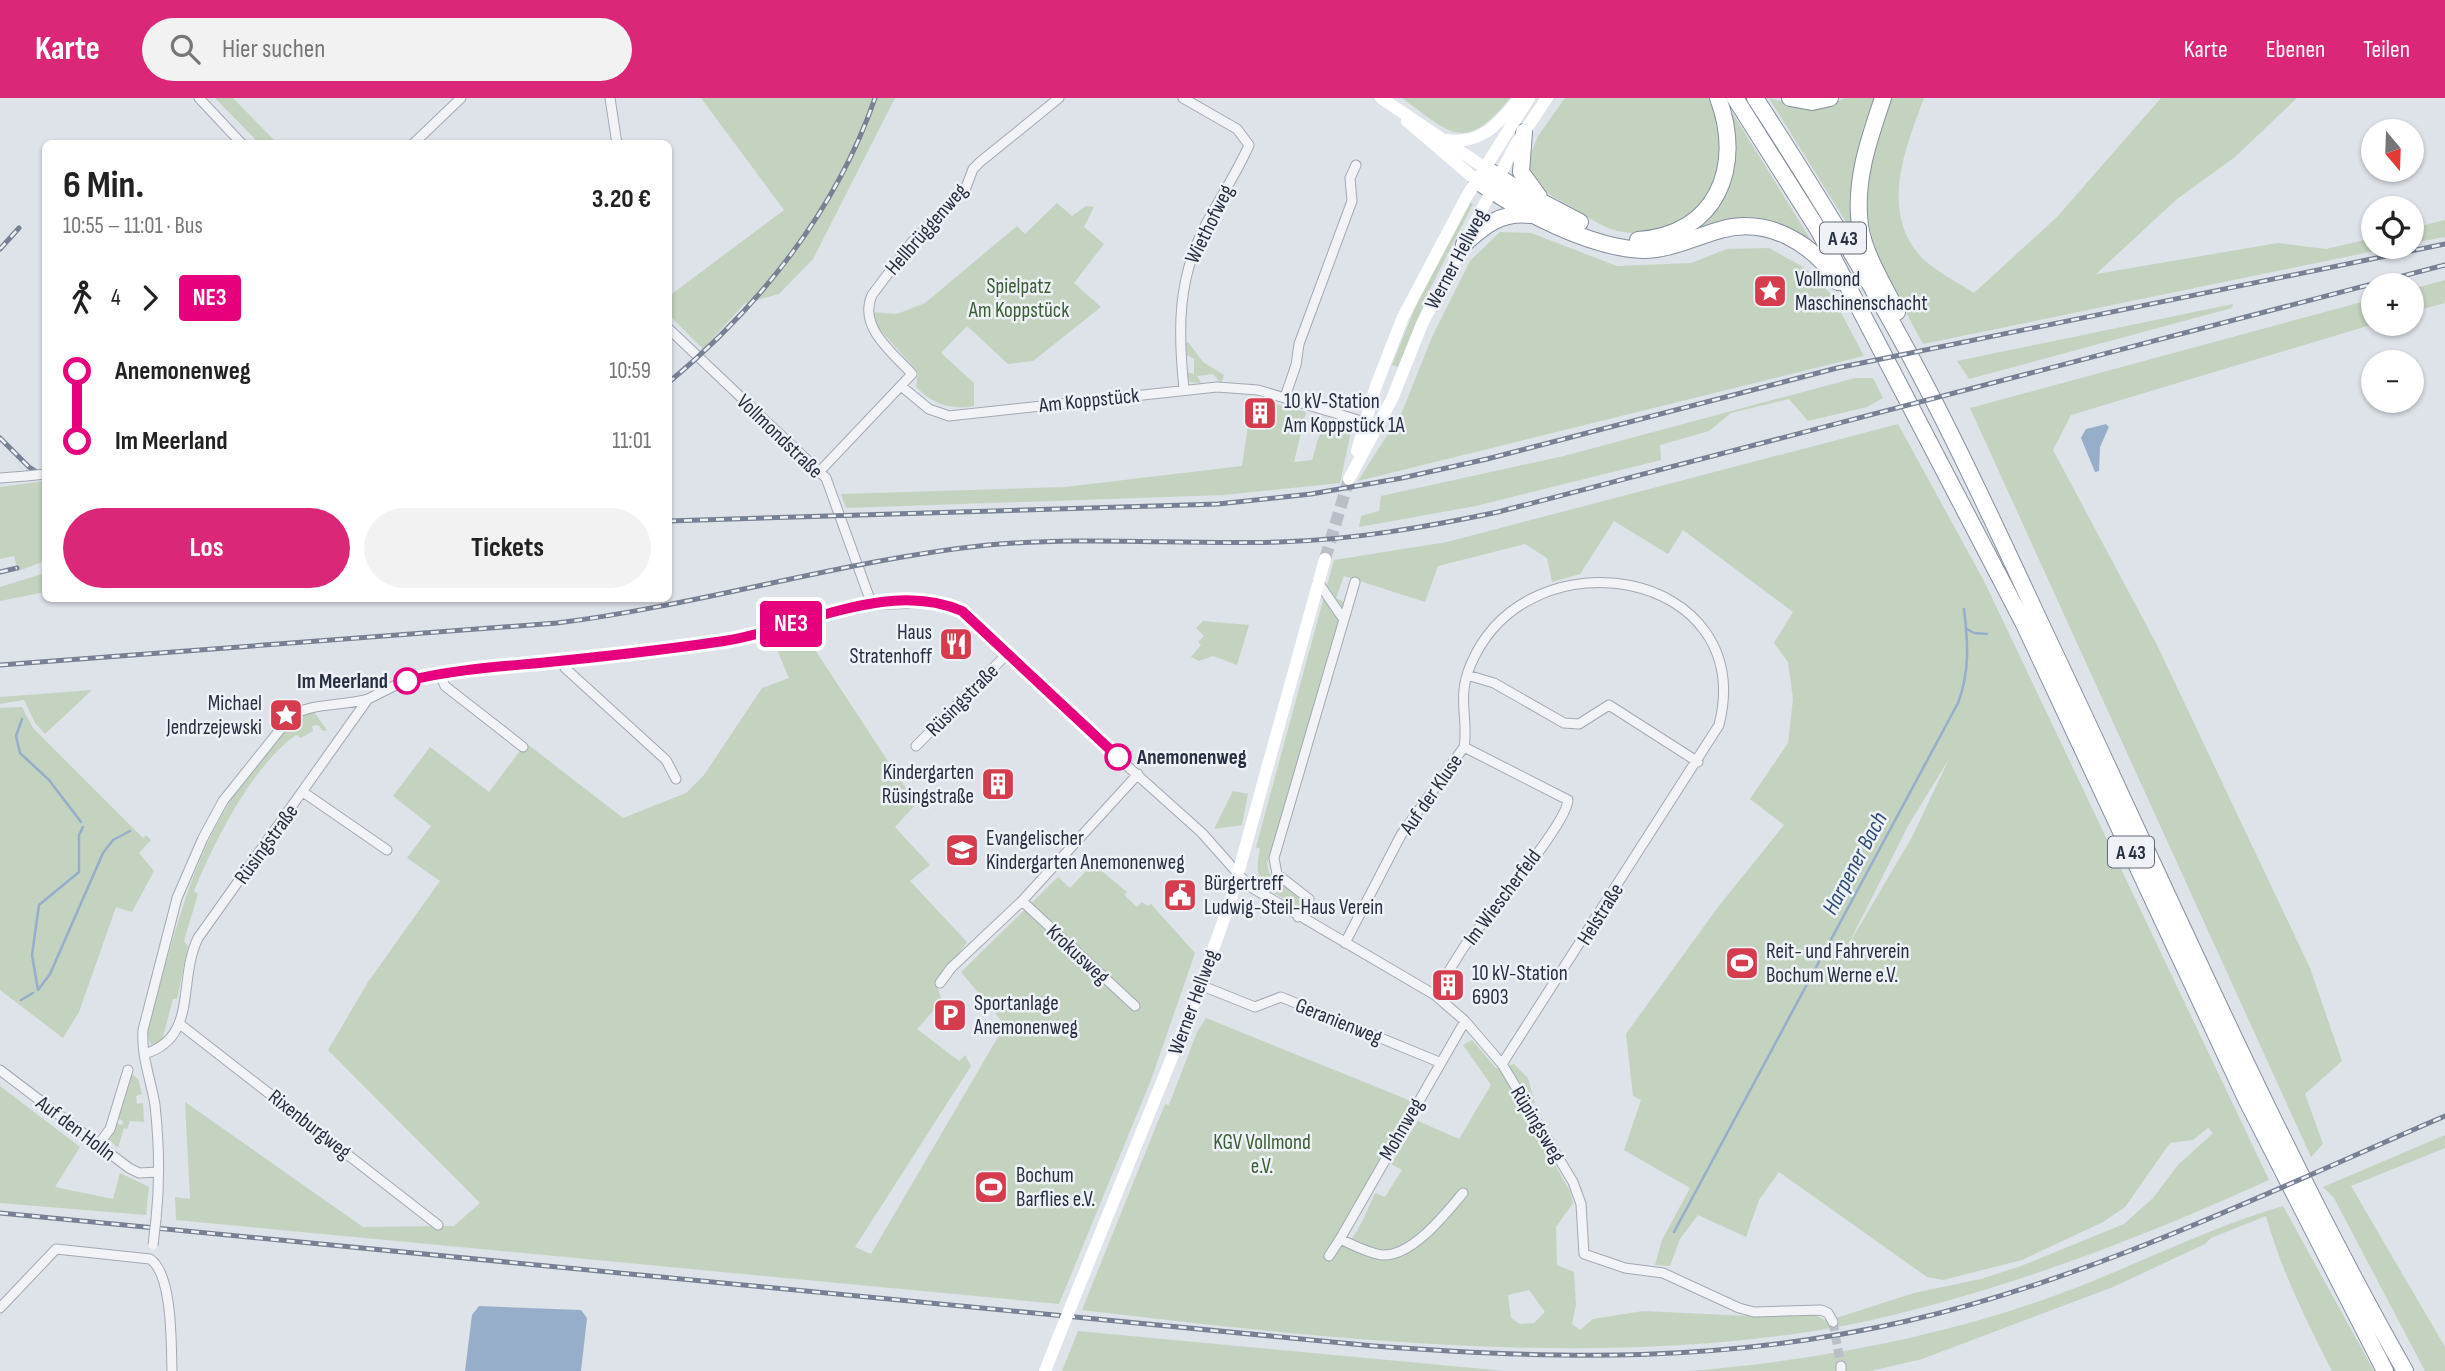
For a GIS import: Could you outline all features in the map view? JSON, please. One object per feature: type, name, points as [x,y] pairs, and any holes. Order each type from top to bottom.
[{"type":"highway","points":[[1464,244],[1495,219],[1511,214],[1542,211],[1625,239],[1657,238],[1686,227],[1715,197],[1725,175],[1728,139],[1718,98]]},
{"type":"highway","name":"A 43","points":[[1735,98],[1819,231],[1866,316],[2023,622],[2252,1113],[2385,1371]]},
{"type":"highway","name":"A 43","points":[[1755,98],[1839,232],[1924,382],[1990,511],[2264,1096],[2350,1270],[2405,1371]]},
{"type":"highway","points":[[1790,98],[1812,102],[1830,98]]},
{"type":"highway","points":[[1883,98],[1861,172],[1860,227],[1867,249],[1912,343],[1924,382]]},
{"type":"highway","points":[[1524,132],[1521,172],[1542,211]]},
{"type":"highway","points":[[1488,179],[1600,241],[1640,250],[1666,248],[1736,226],[1765,227],[1795,241],[1822,261],[1854,306],[1866,316]]},
{"type":"main road","points":[[1381,98],[1400,113],[1445,140],[1488,179]]},
{"type":"main road","name":"Werner Hellweg","points":[[1522,99],[1488,179],[1464,244],[1422,324],[1378,426],[1349,480],[1366,420],[1403,317],[1488,179],[1547,98]]},
{"type":"main road","points":[[1445,140],[1458,142],[1482,136],[1497,125],[1522,99]]},
{"type":"main road","points":[[1400,113],[1412,126],[1488,179]]},
{"type":"main road","name":"Werner Hellweg","points":[[1045,1371],[1200,985],[1239,874],[1325,559]]},
{"type":"street","points":[[199,98],[238,140]]},
{"type":"street","points":[[417,140],[461,98]]},
{"type":"street","points":[[610,98],[616,140]]},
{"type":"street","name":"Hellbrüggenweg","points":[[901,386],[912,374],[868,321],[868,304],[872,295],[912,242],[965,190],[973,169],[979,162],[1059,98]]},
{"type":"street","name":"Wiethofweg","points":[[1183,98],[1244,134],[1248,145],[1203,228],[1185,276],[1179,337],[1184,389]]},
{"type":"street","points":[[1285,397],[1296,365],[1299,344],[1352,201],[1350,178],[1356,165]]},
{"type":"street","name":"Vollmondstraße","points":[[672,332],[820,471],[830,486],[872,605]]},
{"type":"street","points":[[820,471],[901,386]]},
{"type":"street","name":"Am Koppstück","points":[[901,386],[929,409],[949,416],[1184,389],[1243,388],[1366,420]]},
{"type":"street","points":[[1366,420],[1378,426]]},
{"type":"street","points":[[0,478],[42,474]]},
{"type":"street","name":"Helstraße","points":[[1464,747],[1462,711],[1467,675],[1484,638],[1502,621],[1542,594],[1565,584],[1599,579],[1623,582],[1650,591],[1700,624],[1717,648],[1725,676],[1722,714],[1698,762],[1502,1064]]},
{"type":"street","points":[[1298,917],[1309,900],[1278,874],[1274,858],[1344,626],[1342,617],[1318,582]]},
{"type":"street","points":[[1342,617],[1355,582]]},
{"type":"street","name":"Rüsingstraße","points":[[181,1025],[190,954],[198,938],[368,699],[404,681],[440,674],[727,641],[828,613],[872,605],[910,601],[948,605],[962,611],[1202,833],[1239,874]]},
{"type":"street","name":"Rüsingstraße","points":[[916,746],[1008,653]]},
{"type":"street","points":[[564,661],[565,668],[666,760],[677,779]]},
{"type":"street","points":[[440,674],[445,685],[523,747]]},
{"type":"street","points":[[1467,675],[1494,684],[1564,723],[1579,724],[1609,705],[1698,762]]},
{"type":"street","points":[[150,1259],[159,1200],[155,1107],[144,1054],[143,1030],[177,898],[203,838],[223,801],[291,716],[306,708],[345,706],[368,699]]},
{"type":"street","name":"Auf der Kluse","points":[[1345,943],[1401,835],[1464,747],[1568,800]]},
{"type":"street","points":[[940,983],[951,968],[1022,901],[1138,774]]},
{"type":"street","points":[[303,792],[387,849]]},
{"type":"street","name":"Im Wiescherfeld","points":[[1435,995],[1466,944],[1549,836],[1568,800]]},
{"type":"street","name":"Rüpingsweg","points":[[1239,874],[1250,886],[1298,917],[1435,995],[1465,1021],[1502,1064],[1573,1182],[1580,1204],[1584,1254],[1625,1268],[1663,1273],[1739,1308],[1754,1312],[1811,1308],[1828,1313],[1833,1322]]},
{"type":"street","name":"Krokusweg","points":[[1022,901],[1135,1006]]},
{"type":"street","name":"Geranienweg","points":[[1200,985],[1255,1007],[1281,997],[1440,1062]]},
{"type":"street","name":"Mohnweg","points":[[1329,1256],[1465,1021]]},
{"type":"street","points":[[144,1054],[162,1049],[181,1025]]},
{"type":"street","name":"Rixenburgweg","points":[[181,1025],[438,1225]]},
{"type":"street","name":"Auf den Holln","points":[[0,1070],[134,1171],[158,1172]]},
{"type":"street","points":[[99,1145],[110,1129],[128,1070]]},
{"type":"street","points":[[1340,1239],[1374,1253],[1398,1252],[1418,1241],[1463,1193]]},
{"type":"street","points":[[0,1308],[56,1249],[150,1259],[157,1264],[166,1290],[172,1371]]},
{"type":"green space","points":[[215,98],[233,98],[274,140],[256,140]]},
{"type":"green space","points":[[701,98],[895,98],[813,259],[779,294],[744,304],[703,349],[672,318],[672,294],[784,210]]},
{"type":"green space","points":[[1402,98],[1510,98],[1481,127],[1469,132],[1458,132],[1446,129]]},
{"type":"green space","points":[[1565,98],[1710,98],[1718,124],[1720,150],[1716,174],[1706,196],[1691,214],[1672,227],[1647,233],[1618,231],[1605,227],[1549,194],[1537,184],[1527,163],[1538,136]]},
{"type":"green space","points":[[1769,98],[1807,108],[1826,106],[1846,98],[1877,98],[1861,246]]},
{"type":"green space","points":[[1888,98],[1924,98],[1910,138],[1900,181],[1902,222],[1910,242],[1924,260],[1974,293],[2057,217],[2161,98],[2297,98],[2235,157],[2177,199],[2096,274],[2278,243],[2326,249],[2361,241],[2361,254],[1923,344],[1891,285],[1868,221],[1866,176]]},
{"type":"green space","points":[[1725,104],[1817,250],[1781,228],[1751,219],[1720,223],[1680,236],[1716,208]]},
{"type":"green space","points":[[1467,200],[1473,204],[1431,287],[1398,367],[1392,365],[1423,288]]},
{"type":"green space","name":"Spielpatz Am Koppstück","points":[[1057,203],[1072,216],[1086,206],[1094,207],[1084,227],[1104,244],[1074,283],[1101,307],[1033,361],[1008,364],[967,326],[941,353],[974,383],[974,406],[950,406],[929,398],[916,387],[918,372],[872,321],[872,312],[897,314],[925,303],[1017,226],[1025,234]]},
{"type":"green space","points":[[2445,220],[2445,237],[2424,241],[2424,225]]},
{"type":"green space","points":[[1500,232],[1531,233],[1617,266],[1691,263],[1727,249],[1769,248],[1805,268],[1831,294],[1864,356],[1358,481],[1402,412],[1432,337],[1470,261]]},
{"type":"green space","points":[[2445,280],[2445,303],[2424,309],[2424,286]]},
{"type":"green space","points":[[2361,302],[2361,328],[2071,415],[2053,450],[2157,645],[2310,968],[2342,1061],[2305,1094],[2323,1144],[2311,1157],[1970,408]]},
{"type":"green space","points":[[2233,304],[2232,308],[1969,379],[1957,361]]},
{"type":"green space","points":[[1188,342],[1203,362],[1224,375],[1221,383],[1213,374],[1197,376],[1201,383],[1190,382],[1186,372],[1194,374],[1194,359],[1185,354],[1184,344]]},
{"type":"green space","points":[[1855,378],[1873,378],[1883,398],[1867,407],[1808,421],[1789,399],[1731,413],[1709,431],[1660,445],[1661,460],[1476,506],[1359,527],[1361,516],[1379,511],[1381,496],[1564,456]]},
{"type":"green space","points":[[1252,398],[1306,412],[1294,462],[1312,460],[1324,419],[1352,427],[1340,483],[1224,495],[846,508],[841,494],[1065,487],[1242,466]]},
{"type":"green space","name":"KGV Vollmond e.V.","points":[[1898,424],[1984,581],[2269,1180],[2115,1245],[2010,1282],[1902,1313],[1848,1325],[1755,1339],[1660,1346],[1466,1346],[1271,1331],[1082,1310],[1165,1104],[1169,1105],[1197,1032],[1206,1018],[1411,1101],[1328,1254],[1338,1250],[1352,1238],[1375,1193],[1385,1197],[1402,1170],[1391,1164],[1418,1121],[1459,1139],[1491,1085],[1463,1045],[1472,1040],[1496,1068],[1514,1064],[1528,1078],[1535,1103],[1520,1105],[1570,1191],[1573,1203],[1556,1227],[1557,1265],[1574,1272],[1576,1305],[1572,1324],[1580,1330],[1593,1319],[1643,1311],[1748,1316],[1813,1314],[1827,1321],[1914,1293],[1981,1279],[2021,1266],[2124,1224],[2153,1198],[2178,1165],[2213,1133],[2208,1128],[2193,1140],[2170,1143],[2125,1207],[2103,1222],[2022,1260],[1943,1280],[1927,1277],[1779,1172],[1759,1200],[1746,1237],[1698,1215],[1680,1239],[1670,1266],[1655,1265],[1662,1240],[1690,1188],[1624,1150],[1641,1100],[1633,1096],[1626,1034],[1718,907],[1784,825],[1750,799],[1788,743],[1793,699],[1788,662],[1774,643],[1793,612],[1683,530],[1668,554],[1614,521],[1580,574],[1552,582],[1547,558],[1525,544],[1438,566],[1425,602],[1344,576],[1336,598],[1344,602],[1338,617],[1341,622],[1267,863],[1269,873],[1303,900],[1299,907],[1271,891],[1260,880],[1260,849],[1256,847],[1334,560],[1447,542]],"holes":[[[1949,759],[1912,837],[1846,949],[1909,824]],[[1529,1290],[1545,1312],[1534,1323],[1520,1324],[1511,1318],[1508,1295]]]},
{"type":"green space","points":[[42,481],[42,562],[18,571],[14,556],[0,559],[0,487]]},
{"type":"green space","points":[[42,574],[42,593],[0,601],[0,587]]},
{"type":"green space","points":[[1203,621],[1249,625],[1237,665],[1213,656],[1199,661],[1191,657],[1201,645],[1198,642],[1204,636],[1196,628]]},
{"type":"green space","points":[[802,630],[916,804],[895,827],[930,865],[910,881],[967,942],[937,986],[942,1001],[917,1029],[959,1061],[965,1055],[971,1066],[855,1247],[871,1254],[1005,1025],[961,972],[1058,877],[1070,888],[1093,864],[1127,892],[1124,895],[1137,907],[1142,902],[1148,906],[1151,904],[1195,953],[1151,1080],[1059,1304],[176,1220],[175,1197],[190,1199],[185,1102],[363,1227],[454,1226],[480,1203],[328,1050],[368,982],[440,881],[407,858],[431,826],[393,796],[430,747],[489,792],[526,743],[623,818],[686,793],[704,775],[762,688],[789,678],[772,638]]},
{"type":"green space","points":[[92,690],[45,734],[35,723],[24,700],[0,704],[0,697]]},
{"type":"green space","points":[[22,707],[33,728],[143,838],[146,835],[151,840],[139,853],[154,871],[132,912],[116,907],[79,1012],[63,1038],[0,990],[0,708]]},
{"type":"green space","points":[[314,712],[327,730],[323,731],[318,725],[312,726],[313,731],[301,738],[296,735],[280,749],[250,785],[212,850],[194,891],[198,894],[184,941],[188,946],[177,999],[173,999],[161,1044],[151,1044],[148,1030],[151,1011],[191,883],[216,826],[251,771],[274,744],[297,720]]},
{"type":"green space","points":[[1233,791],[1248,794],[1242,825],[1214,829]]},
{"type":"green space","points":[[132,1074],[138,1079],[142,1094],[136,1096],[137,1104],[143,1103],[144,1122],[130,1121],[127,1129],[124,1128],[118,1148],[109,1140],[116,1123],[122,1125],[123,1121],[117,1118]]},
{"type":"green space","points":[[0,1086],[80,1147],[55,1187],[113,1199],[120,1173],[149,1187],[146,1215],[0,1203]]},
{"type":"green space","points":[[2445,1135],[2445,1148],[2351,1186],[2445,1347],[2445,1371],[2425,1371],[2334,1198],[2323,1187]]},
{"type":"green space","points":[[2283,1206],[2374,1371],[2332,1371],[2287,1275],[2266,1216],[2211,1238],[2205,1244],[2113,1287],[1922,1359],[1871,1371],[1690,1371],[1823,1355],[1954,1327],[2071,1290],[2222,1227]]},
{"type":"green space","points":[[1078,1331],[1505,1371],[1062,1371]]},
{"type":"water","points":[[2106,424],[2109,427],[2100,447],[2099,471],[2095,472],[2081,438],[2086,429]]},
{"type":"water","points":[[479,1306],[581,1310],[587,1318],[581,1371],[465,1371],[472,1315]]},
{"type":"waterway","name":"Harpener Bach","points":[[1674,1232],[1958,703],[1965,680],[1967,657],[1964,609]]},
{"type":"waterway","points":[[1967,629],[1974,633],[1987,634]]},
{"type":"waterway","points":[[22,719],[16,736],[20,753],[49,780],[81,822]]},
{"type":"waterway","points":[[83,827],[79,835],[79,872],[39,905],[32,955],[38,990],[50,974],[103,853],[113,840],[130,831]]},
{"type":"waterway","points":[[21,1000],[33,993]]},
{"type":"tunnel","points":[[1325,559],[1349,479]]},
{"type":"tunnel","points":[[1833,1322],[1841,1366]]},
{"type":"railway","points":[[672,379],[733,322],[791,254],[839,180],[859,140],[875,98]]},
{"type":"railway","points":[[0,249],[19,228]]},
{"type":"railway","points":[[672,521],[1218,504],[1311,494],[1487,459],[1837,368],[2445,244]]},
{"type":"railway","points":[[0,665],[557,623],[665,605],[880,561],[988,545],[1061,541],[1279,542],[1334,539],[1417,528],[1498,512],[2445,265]]},
{"type":"railway","points":[[0,438],[29,467],[42,475]]},
{"type":"railway","points":[[0,572],[17,568]]},
{"type":"railway","points":[[0,1213],[1374,1346],[1510,1354],[1642,1354],[1772,1345],[1839,1335],[1977,1303],[2181,1231],[2445,1116]]},
{"type":"bus line","name":"NE3","points":[[407,681],[458,671],[727,641],[828,613],[910,601],[938,602],[962,611],[1118,757]]},
{"type":"place","name":"Vollmond Maschinenschacht","points":[[1770,291]]},
{"type":"place","name":"10 kV-Station Am Koppstück 1A","points":[[1260,413]]},
{"type":"place","name":"Haus Stratenhoff","points":[[956,644]]},
{"type":"place","name":"Im Meerland","points":[[407,681]]},
{"type":"place","name":"Michael Jendrzejewski","points":[[286,715]]},
{"type":"place","name":"Anemonenweg","points":[[1118,757]]},
{"type":"place","name":"Kindergarten Rüsingstraße","points":[[998,784]]},
{"type":"place","name":"Evangelischer Kindergarten Anemonenweg","points":[[962,850]]},
{"type":"place","name":"Bürgertreff Ludwig-Steil-Haus Verein","points":[[1180,895]]},
{"type":"place","name":"Reit- und Fahrverein Bochum Werne e.V.","points":[[1742,963]]},
{"type":"place","name":"10 kV-Station 6903","points":[[1448,985]]},
{"type":"place","name":"Sportanlage Anemonenweg","points":[[950,1015]]},
{"type":"place","name":"Bochum Barflies e.V.","points":[[991,1187]]}]
